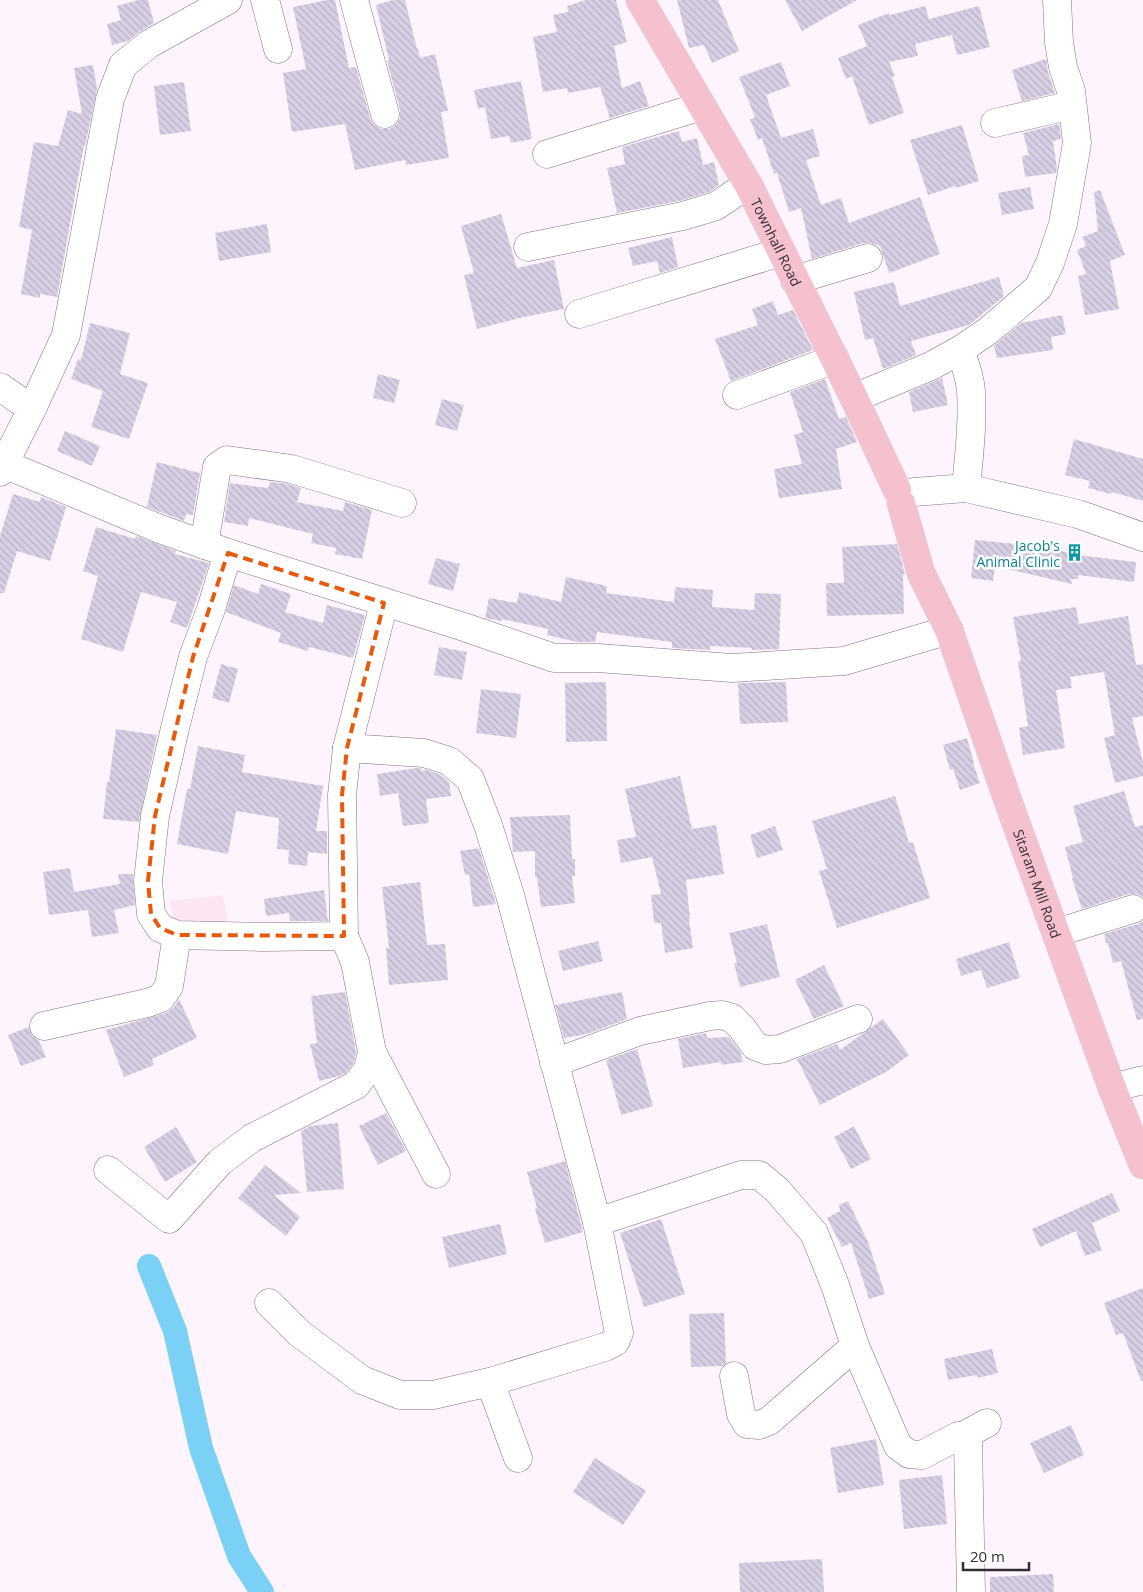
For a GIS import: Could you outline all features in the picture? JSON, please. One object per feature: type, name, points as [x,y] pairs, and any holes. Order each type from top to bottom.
[{"type":"main road","name":"Townhall Road","points":[[640,0],[749,186],[854,398],[907,495],[921,574],[935,601]]},
{"type":"main road","name":"Sitaram Mill Road","points":[[935,601],[949,630],[1112,1088],[1143,1165]]},
{"type":"street","points":[[228,0],[149,44],[123,66],[110,99],[66,335],[2,468],[216,549],[464,627],[554,658],[598,658],[732,668],[844,661],[949,630]]},
{"type":"street","points":[[265,0],[278,49]]},
{"type":"street","points":[[354,0],[385,114]]},
{"type":"street","points":[[854,398],[931,366],[960,350],[988,331],[1038,288],[1050,263],[1063,224],[1077,144],[1071,91],[1063,67],[1059,42],[1057,0]]},
{"type":"street","points":[[995,123],[1072,104]]},
{"type":"street","points":[[547,154],[702,106]]},
{"type":"street","points":[[528,247],[683,216],[716,206],[741,189],[749,186]]},
{"type":"street","points":[[579,314],[781,252]]},
{"type":"street","points":[[796,280],[868,258]]},
{"type":"street","points":[[960,350],[966,366],[971,390],[970,446],[966,488]]},
{"type":"street","points":[[737,395],[835,359]]},
{"type":"street","points":[[0,387],[32,409]]},
{"type":"street","points":[[344,936],[177,935],[160,928],[151,914],[148,881],[155,816],[174,728],[193,657],[210,608],[216,549],[217,467],[227,460],[292,469],[402,503]]},
{"type":"street","points":[[907,495],[966,488],[1078,514],[1143,537]]},
{"type":"street","points":[[384,603],[347,748],[342,795],[344,936],[356,962],[372,1052],[436,1174]]},
{"type":"street","points":[[269,1303],[299,1333],[362,1380],[400,1395],[433,1395],[490,1382],[615,1342],[619,1334],[597,1222],[510,895],[488,826],[470,779],[449,761],[424,753],[347,748]]},
{"type":"street","points":[[1056,933],[1133,909]]},
{"type":"street","points":[[44,1026],[146,1004],[161,998],[169,986],[177,935]]},
{"type":"street","points":[[554,1063],[640,1031],[710,1016],[722,1015],[732,1018],[755,1046],[766,1050],[780,1048],[812,1038],[858,1019]]},
{"type":"street","points":[[108,1170],[168,1219],[220,1162],[252,1138],[356,1085],[368,1070],[372,1052]]},
{"type":"street","points":[[1112,1088],[1143,1080]]},
{"type":"street","points":[[597,1222],[741,1175],[759,1176],[777,1190],[814,1233],[835,1285],[855,1346],[898,1446],[909,1454],[922,1455],[986,1423]]},
{"type":"street","points":[[734,1376],[741,1414],[747,1424],[759,1426],[769,1421],[855,1346]]},
{"type":"street","points":[[490,1382],[518,1458]]},
{"type":"street","points":[[963,1436],[968,1442],[971,1592]]},
{"type":"highlighted area","points":[[228,553],[384,603],[347,748],[342,795],[344,936],[177,935],[160,928],[151,914],[148,881],[155,816],[193,657]]},
{"type":"shaded area","points":[[223,895],[227,916],[225,931],[175,929],[170,901]]},
{"type":"building","points":[[138,0],[148,0],[154,23],[128,41],[112,45],[107,24],[121,20],[117,6]]},
{"type":"building","points":[[335,0],[349,68],[356,67],[370,118],[374,125],[382,129],[390,129],[396,125],[400,118],[400,110],[387,61],[389,60],[376,5],[393,0],[405,0],[420,58],[435,54],[448,111],[441,112],[449,158],[406,165],[405,160],[355,170],[345,124],[292,132],[283,73],[306,69],[293,7]]},
{"type":"building","points":[[586,0],[616,0],[627,42],[614,46],[622,88],[640,81],[649,106],[610,118],[600,87],[568,93],[567,88],[543,92],[533,37],[557,32],[553,15],[568,12],[567,6]]},
{"type":"building","points":[[677,0],[718,0],[739,51],[712,63],[704,45],[689,48]]},
{"type":"building","points":[[785,0],[857,0],[802,31]]},
{"type":"building","points":[[925,6],[929,19],[979,6],[990,47],[957,55],[952,35],[915,44],[918,56],[889,62],[895,76],[892,77],[904,113],[869,125],[852,76],[846,79],[838,58],[867,46],[858,25],[889,13],[890,15]]},
{"type":"building","points":[[1046,59],[1055,93],[1022,101],[1012,70]]},
{"type":"building","points":[[781,62],[790,86],[766,95],[781,138],[813,129],[820,156],[806,160],[821,205],[841,198],[849,223],[920,197],[940,254],[889,273],[880,246],[871,243],[863,243],[812,259],[801,208],[789,212],[777,173],[774,174],[762,138],[758,140],[750,119],[755,117],[739,77]]},
{"type":"building","points":[[93,65],[97,89],[84,145],[57,297],[40,294],[40,298],[21,294],[32,230],[19,227],[34,142],[58,146],[68,110],[82,114],[74,68]]},
{"type":"building","points":[[521,81],[532,139],[511,143],[509,136],[491,139],[485,107],[478,109],[474,90]]},
{"type":"building","points":[[184,82],[191,131],[160,135],[154,86]]},
{"type":"building","points":[[1059,124],[1061,139],[1053,141],[1056,173],[1025,177],[1022,156],[1029,155],[1023,133]]},
{"type":"building","points":[[962,125],[979,181],[956,188],[955,186],[928,195],[910,140]]},
{"type":"building","points":[[679,131],[682,142],[697,138],[703,165],[714,162],[719,185],[709,192],[679,201],[617,213],[607,168],[625,164],[622,147]]},
{"type":"building","points":[[1030,187],[1034,209],[1002,215],[998,193]]},
{"type":"building","points":[[1100,190],[1125,255],[1110,261],[1119,309],[1085,315],[1078,276],[1086,274],[1077,250],[1086,246],[1082,237],[1098,231],[1094,192]]},
{"type":"building","points":[[501,214],[517,268],[554,260],[564,309],[477,329],[464,275],[474,273],[461,226]]},
{"type":"building","points":[[267,224],[271,252],[219,261],[215,233]]},
{"type":"building","points":[[672,237],[678,267],[660,273],[657,261],[633,266],[628,248]]},
{"type":"building","points":[[999,277],[1004,296],[969,325],[911,341],[916,355],[883,369],[873,338],[865,340],[854,292],[894,282],[900,306]]},
{"type":"building","points":[[773,301],[778,315],[793,310],[813,350],[731,381],[715,339],[758,325],[752,309]]},
{"type":"building","points":[[1062,315],[1066,334],[1051,337],[1053,350],[997,358],[994,346],[1021,323]]},
{"type":"building","points":[[90,323],[130,333],[120,374],[148,383],[129,439],[91,427],[103,391],[71,379],[78,359],[81,360]]},
{"type":"building","points":[[378,374],[400,380],[394,403],[373,398]]},
{"type":"building","points":[[942,378],[948,405],[913,412],[909,392]]},
{"type":"building","points":[[825,379],[839,419],[846,417],[857,442],[836,449],[842,489],[779,498],[774,469],[802,464],[794,435],[803,432],[790,392]]},
{"type":"building","points":[[442,399],[464,405],[457,431],[435,425]]},
{"type":"building","points":[[65,431],[100,446],[92,466],[57,451]]},
{"type":"building","points":[[1074,439],[1143,459],[1143,501],[1112,492],[1111,494],[1088,488],[1090,481],[1065,475]]},
{"type":"building","points":[[157,462],[200,473],[193,515],[186,514],[184,521],[147,507]]},
{"type":"building","points":[[270,482],[289,484],[301,488],[297,502],[343,511],[345,502],[372,510],[362,559],[335,554],[336,548],[311,543],[313,534],[249,518],[248,526],[224,522],[230,483],[268,488]]},
{"type":"building","points":[[13,494],[40,502],[41,497],[66,507],[50,561],[17,551],[4,593],[0,593],[0,536]]},
{"type":"building","points":[[96,527],[135,539],[136,536],[176,551],[175,554],[209,563],[187,628],[170,622],[177,602],[141,592],[123,652],[81,639],[98,576],[83,571]]},
{"type":"building","points":[[975,540],[1016,544],[1017,540],[1078,555],[1136,562],[1134,582],[1078,575],[1078,579],[1071,579],[1072,584],[995,566],[993,581],[971,578]]},
{"type":"building","points":[[897,544],[905,574],[903,574],[904,614],[827,616],[826,583],[844,583],[842,547]]},
{"type":"building","points":[[436,558],[460,564],[453,591],[428,584]]},
{"type":"building","points":[[566,577],[607,586],[606,593],[674,602],[675,587],[713,590],[712,607],[754,610],[755,593],[781,594],[779,649],[752,650],[752,648],[710,646],[710,650],[672,648],[672,642],[597,632],[595,642],[577,642],[547,635],[548,629],[502,619],[502,621],[485,618],[489,598],[517,603],[519,592],[561,602]]},
{"type":"building","points":[[261,584],[291,594],[285,612],[323,623],[327,605],[365,615],[353,658],[309,647],[308,651],[278,642],[281,633],[226,612],[234,585],[258,594]]},
{"type":"building","points":[[1076,607],[1079,624],[1128,616],[1136,665],[1143,664],[1143,716],[1132,718],[1143,762],[1143,776],[1115,783],[1104,738],[1115,735],[1104,672],[1070,677],[1072,688],[1056,690],[1065,748],[1023,755],[1019,728],[1028,726],[1018,662],[1021,661],[1013,617]]},
{"type":"building","points":[[439,647],[467,652],[462,680],[434,675]]},
{"type":"building","points":[[221,664],[238,669],[229,703],[212,698]]},
{"type":"building","points":[[606,682],[607,741],[566,742],[565,683]]},
{"type":"building","points":[[786,682],[788,722],[740,724],[738,683]]},
{"type":"building","points":[[481,689],[521,694],[516,738],[476,733]]},
{"type":"building","points":[[116,729],[157,735],[139,822],[103,819]]},
{"type":"building","points":[[967,738],[980,783],[960,790],[953,769],[950,770],[943,745]]},
{"type":"building","points":[[198,746],[245,755],[242,772],[323,786],[316,831],[327,831],[327,854],[308,852],[307,866],[288,864],[289,850],[277,849],[279,818],[236,811],[228,854],[177,844],[187,789],[190,789]]},
{"type":"building","points":[[421,768],[421,771],[427,770],[441,775],[449,782],[451,796],[426,799],[429,823],[403,826],[398,793],[380,796],[377,774]]},
{"type":"building","points":[[680,776],[692,829],[716,825],[724,874],[686,880],[693,948],[665,953],[661,923],[654,923],[651,895],[661,894],[652,857],[621,863],[617,840],[636,837],[625,789]]},
{"type":"building","points":[[1124,791],[1135,827],[1143,825],[1143,897],[1136,894],[1128,894],[1082,909],[1072,879],[1065,847],[1083,842],[1073,806]]},
{"type":"building","points":[[895,796],[909,843],[913,842],[930,898],[837,928],[819,871],[827,869],[812,821]]},
{"type":"building","points":[[570,815],[572,859],[575,859],[575,876],[572,876],[575,903],[541,907],[537,877],[535,877],[535,851],[513,852],[510,817]]},
{"type":"building","points":[[775,826],[783,850],[757,858],[750,835]]},
{"type":"building","points":[[479,848],[496,904],[473,907],[469,874],[465,875],[460,851]]},
{"type":"building","points":[[70,868],[74,892],[120,884],[118,874],[133,874],[135,905],[114,910],[119,933],[92,937],[88,910],[49,915],[43,872]]},
{"type":"building","points":[[420,882],[427,945],[445,944],[448,980],[389,985],[386,948],[389,948],[382,887]]},
{"type":"building","points":[[324,890],[328,921],[290,921],[289,913],[266,916],[264,899]]},
{"type":"building","points":[[1143,921],[1143,1019],[1137,1020],[1121,961],[1113,963],[1104,934]]},
{"type":"building","points":[[767,924],[780,977],[740,987],[734,963],[737,963],[729,933]]},
{"type":"building","points":[[598,941],[603,961],[563,971],[558,951]]},
{"type":"building","points":[[1009,942],[1020,978],[987,988],[981,970],[961,976],[956,959]]},
{"type":"building","points":[[824,965],[844,1006],[814,1019],[795,980]]},
{"type":"building","points":[[345,992],[356,1052],[354,1062],[346,1073],[319,1081],[310,1044],[317,1043],[311,996]]},
{"type":"building","points":[[622,992],[627,1019],[587,1034],[564,1038],[555,1005]]},
{"type":"building","points":[[179,999],[197,1038],[152,1059],[154,1065],[124,1077],[106,1030],[166,1013],[174,1007]]},
{"type":"building","points":[[883,1019],[909,1055],[886,1072],[820,1105],[797,1059],[837,1044],[840,1050]]},
{"type":"building","points":[[29,1027],[32,1036],[39,1041],[46,1057],[21,1066],[8,1035]]},
{"type":"building","points":[[706,1033],[707,1038],[729,1037],[740,1051],[743,1062],[721,1065],[721,1062],[683,1068],[678,1039]]},
{"type":"building","points":[[637,1049],[653,1106],[621,1115],[606,1060]]},
{"type":"building","points":[[386,1113],[406,1151],[378,1165],[359,1126]]},
{"type":"building","points":[[338,1123],[344,1189],[307,1192],[301,1131],[310,1126]]},
{"type":"building","points":[[854,1126],[871,1159],[851,1169],[834,1137]]},
{"type":"building","points":[[176,1127],[197,1162],[165,1182],[144,1147]]},
{"type":"building","points":[[565,1161],[583,1232],[545,1243],[527,1172]]},
{"type":"building","points":[[265,1165],[301,1193],[274,1195],[300,1217],[286,1236],[238,1198]]},
{"type":"building","points":[[1112,1193],[1120,1211],[1092,1223],[1102,1250],[1085,1256],[1076,1231],[1040,1247],[1032,1229]]},
{"type":"building","points":[[848,1201],[868,1242],[885,1294],[869,1299],[851,1243],[842,1247],[827,1218],[840,1211],[839,1205]]},
{"type":"building","points":[[661,1219],[685,1294],[644,1307],[620,1233]]},
{"type":"building","points":[[500,1224],[507,1254],[449,1268],[442,1237]]},
{"type":"building","points":[[1143,1288],[1143,1381],[1141,1381],[1123,1333],[1116,1335],[1104,1303]]},
{"type":"building","points":[[724,1313],[726,1363],[723,1366],[691,1367],[689,1314]]},
{"type":"building","points":[[992,1349],[998,1373],[978,1378],[977,1375],[948,1380],[944,1359]]},
{"type":"building","points":[[1071,1425],[1084,1455],[1044,1473],[1030,1443]]},
{"type":"building","points":[[876,1439],[884,1485],[838,1493],[830,1448]]},
{"type":"building","points":[[595,1458],[646,1491],[623,1525],[573,1492]]},
{"type":"building","points":[[942,1475],[947,1524],[904,1529],[899,1480]]},
{"type":"building","points":[[822,1559],[824,1592],[740,1592],[739,1563]]},
{"type":"building","points":[[1053,1574],[1054,1592],[990,1592],[990,1577]]},
{"type":"waterway","points":[[149,1266],[175,1331],[201,1448],[239,1556],[262,1592]]},
{"type":"place","name":"Jacob's Animal Clinic","points":[[1074,553]]}]
